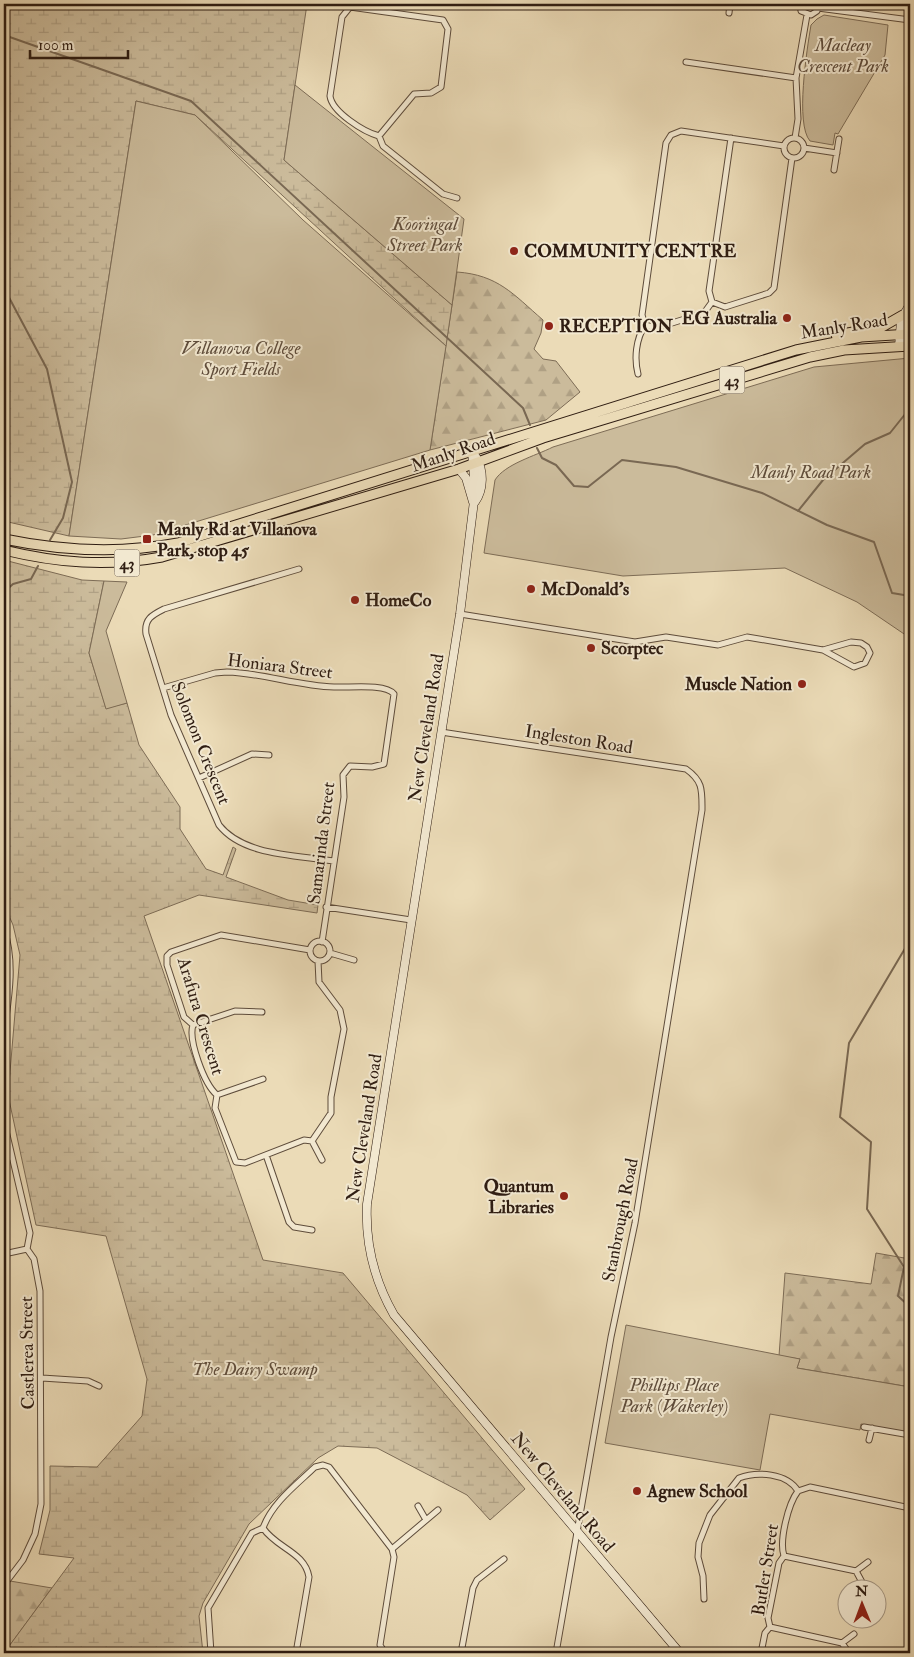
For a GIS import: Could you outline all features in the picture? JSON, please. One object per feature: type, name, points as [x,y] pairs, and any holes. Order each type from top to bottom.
[{"type":"main road","points":[[804,348],[818,339],[882,327],[903,315]]},
{"type":"main road","name":"Manly Road","points":[[4,539],[41,546],[82,550],[126,550],[163,546],[804,348],[851,339],[905,334]]},
{"type":"main road","name":"Manly Road","points":[[4,550],[46,560],[84,564],[124,563],[162,557],[459,469],[528,443],[810,357],[844,350],[904,346]]},
{"type":"street","points":[[729,13],[730,4]]},
{"type":"street","points":[[800,4],[802,11],[807,15],[814,14],[818,6],[910,20]]},
{"type":"street","points":[[349,5],[442,20],[448,28],[441,87],[431,93],[414,94],[379,136],[367,133],[333,106],[331,101],[342,17],[349,5]]},
{"type":"street","points":[[795,138],[798,119],[796,78],[807,15]]},
{"type":"street","points":[[686,62],[796,78]]},
{"type":"street","points":[[638,374],[636,362],[639,334],[644,325],[642,316],[668,139],[671,134],[681,131],[784,146]]},
{"type":"street","points":[[379,136],[383,146],[443,194],[457,198]]},
{"type":"street","points":[[712,302],[709,291],[731,138]]},
{"type":"street","points":[[795,138],[801,141],[804,148],[800,156],[792,158],[785,153],[784,146],[788,139],[795,138]]},
{"type":"street","points":[[834,170],[839,139]]},
{"type":"street","points":[[804,148],[837,153]]},
{"type":"street","points":[[712,302],[725,307],[769,293],[774,288],[792,158]]},
{"type":"street","points":[[644,325],[656,328],[704,313],[712,302]]},
{"type":"street","points":[[904,346],[903,315],[910,304]]},
{"type":"street","points":[[905,334],[910,324]]},
{"type":"street","name":"New Cleveland Road","points":[[472,450],[482,475],[481,494],[474,504]]},
{"type":"street","name":"New Cleveland Road","points":[[459,469],[466,478],[474,504],[460,614],[367,1204],[368,1247],[373,1269],[383,1296],[394,1315],[680,1653]]},
{"type":"street","name":"Solomon Crescent","points":[[299,569],[164,609],[152,615],[145,626],[171,715],[219,825],[227,835],[251,848],[334,861]]},
{"type":"street","points":[[460,614],[635,642],[666,637],[718,645],[746,637],[823,650],[854,667],[864,663],[870,654],[867,647],[861,643],[851,642],[823,650]]},
{"type":"street","name":"Honiara Street","points":[[163,688],[215,673],[228,672],[332,687],[351,686],[389,689],[394,694]]},
{"type":"street","name":"Samarinda Street","points":[[322,942],[344,797],[343,775],[350,766],[372,768],[384,764],[394,694]]},
{"type":"street","name":"Ingleston Road","points":[[441,732],[686,769],[696,776],[702,790]]},
{"type":"street","points":[[199,778],[252,754],[269,755]]},
{"type":"street","name":"Stanbrough Road","points":[[556,1653],[611,1337],[635,1223],[702,810],[702,790]]},
{"type":"street","points":[[326,907],[411,920]]},
{"type":"street","points":[[4,929],[10,953],[4,1032]]},
{"type":"street","name":"Arafura Crescent","points":[[266,1155],[240,1163],[234,1158],[215,1108],[216,1095],[208,1086],[192,1042],[191,1031],[193,1025],[184,1017],[167,965],[167,956],[171,952],[221,935],[310,950]]},
{"type":"street","points":[[322,942],[329,947],[330,953],[327,958],[318,961],[313,958],[310,950],[313,944],[322,942]]},
{"type":"street","points":[[330,953],[354,960]]},
{"type":"street","points":[[312,1141],[332,1113],[331,1097],[344,1029],[340,1010],[319,982],[318,961]]},
{"type":"street","points":[[193,1025],[235,1011],[262,1012]]},
{"type":"street","points":[[216,1095],[263,1079]]},
{"type":"street","name":"Castlerea Street","points":[[4,1122],[30,1233],[27,1249],[34,1260],[40,1292],[42,1378],[41,1504],[35,1534],[23,1560],[7,1581]]},
{"type":"street","points":[[312,1141],[304,1140],[266,1155],[289,1222],[294,1227],[312,1230]]},
{"type":"street","points":[[312,1141],[322,1160]]},
{"type":"street","points":[[4,1158],[11,1156]]},
{"type":"street","points":[[4,1254],[27,1249]]},
{"type":"street","points":[[42,1378],[88,1381],[99,1386]]},
{"type":"street","points":[[864,1427],[910,1435]]},
{"type":"street","points":[[869,1440],[872,1428]]},
{"type":"street","points":[[211,1653],[208,1608],[252,1533],[263,1528],[266,1520],[280,1501],[315,1467],[322,1465],[329,1467],[392,1549],[394,1558],[380,1645],[385,1653]]},
{"type":"street","points":[[704,1599],[703,1576],[698,1557],[699,1543],[710,1515],[738,1478],[758,1474],[786,1479],[798,1491],[810,1487],[910,1508]]},
{"type":"street","name":"Butler Street","points":[[761,1653],[765,1633],[770,1627],[768,1618],[778,1563],[784,1556],[781,1548],[790,1505],[798,1491]]},
{"type":"street","points":[[418,1506],[426,1520]]},
{"type":"street","points":[[392,1549],[438,1510]]},
{"type":"street","points":[[263,1528],[268,1535],[298,1556],[308,1570],[309,1577],[296,1653]]},
{"type":"street","points":[[784,1556],[856,1571],[862,1580]]},
{"type":"street","points":[[461,1653],[473,1588],[477,1580],[504,1559]]},
{"type":"street","points":[[856,1571],[868,1562]]},
{"type":"street","points":[[770,1627],[842,1643],[849,1653]]},
{"type":"street","points":[[842,1643],[854,1634]]},
{"type":"green space","points":[[4,4],[307,4],[284,160],[452,305],[446,346],[195,115],[136,101],[69,536],[4,521]]},
{"type":"green space","name":"Macleay Crescent Park","points":[[824,15],[888,25],[885,55],[838,134],[835,133],[833,145],[810,141],[803,119],[803,86],[811,25]]},
{"type":"green space","name":"Kooringal Street Park","points":[[295,85],[464,219],[452,305],[284,160]]},
{"type":"green space","name":"Villanova College Sport Fields","points":[[136,101],[195,115],[303,220],[446,346],[430,450],[153,535],[121,539],[69,536]]},
{"type":"green space","points":[[457,272],[484,277],[504,287],[543,320],[541,333],[534,349],[543,359],[556,361],[580,392],[546,420],[430,450]]},
{"type":"green space","name":"Manly Road Park","points":[[910,358],[910,638],[857,602],[785,568],[623,576],[484,553],[495,480],[506,469],[521,461],[553,447],[814,367]]},
{"type":"green space","name":"The Dairy Swamp","points":[[4,560],[82,580],[104,581],[89,653],[106,708],[127,703],[139,745],[180,807],[180,829],[206,869],[223,875],[233,847],[236,849],[226,877],[288,900],[318,905],[317,913],[199,895],[144,916],[263,1260],[343,1273],[525,1489],[490,1520],[467,1495],[377,1448],[338,1446],[318,1458],[249,1524],[203,1603],[199,1616],[203,1653],[4,1653],[74,1558],[39,1554],[50,1510],[50,1466],[97,1467],[142,1416],[147,1379],[106,1236],[36,1225],[8,1095],[20,955],[13,925],[4,904]]},
{"type":"green space","points":[[104,581],[127,582],[106,631],[127,703],[106,709],[89,653]]},
{"type":"green space","points":[[876,1253],[910,1259],[910,1387],[797,1368],[800,1359],[779,1356],[785,1273],[871,1284]]},
{"type":"green space","name":"Phillips Place Park (Wakerley)","points":[[626,1325],[800,1359],[797,1368],[910,1387],[910,1433],[861,1424],[860,1430],[770,1414],[760,1470],[605,1443]]},
{"type":"green space","points":[[4,1580],[52,1588],[4,1653]]},
{"type":"waterway","points":[[4,35],[191,101],[523,408],[530,425]]},
{"type":"waterway","points":[[4,288],[47,369],[72,482],[63,518],[50,540]]},
{"type":"waterway","points":[[798,511],[823,480],[865,444],[890,433],[910,408]]},
{"type":"waterway","points":[[537,448],[542,458],[556,465],[574,486],[588,487],[622,460],[676,467],[762,493],[827,525],[874,542],[892,593],[910,596]]},
{"type":"waterway","points":[[4,592],[13,584],[31,579],[38,566]]},
{"type":"waterway","points":[[910,940],[849,1043],[840,1117],[871,1142],[867,1209],[904,1267],[898,1296],[910,1307]]},
{"type":"place","name":"COMMUNITY CENTRE","points":[[514,251]]},
{"type":"place","name":"EG Australia","points":[[787,318]]},
{"type":"place","name":"RECEPTION","points":[[549,326]]},
{"type":"place","name":"Manly Rd at Villanova Park, stop 45","points":[[147,539]]},
{"type":"place","name":"McDonald's","points":[[531,589]]},
{"type":"place","name":"HomeCo","points":[[355,600]]},
{"type":"place","name":"Scorptec","points":[[591,648]]},
{"type":"place","name":"Muscle Nation","points":[[802,684]]},
{"type":"place","name":"Quantum Libraries","points":[[564,1196]]},
{"type":"place","name":"Agnew School","points":[[637,1491]]}]
